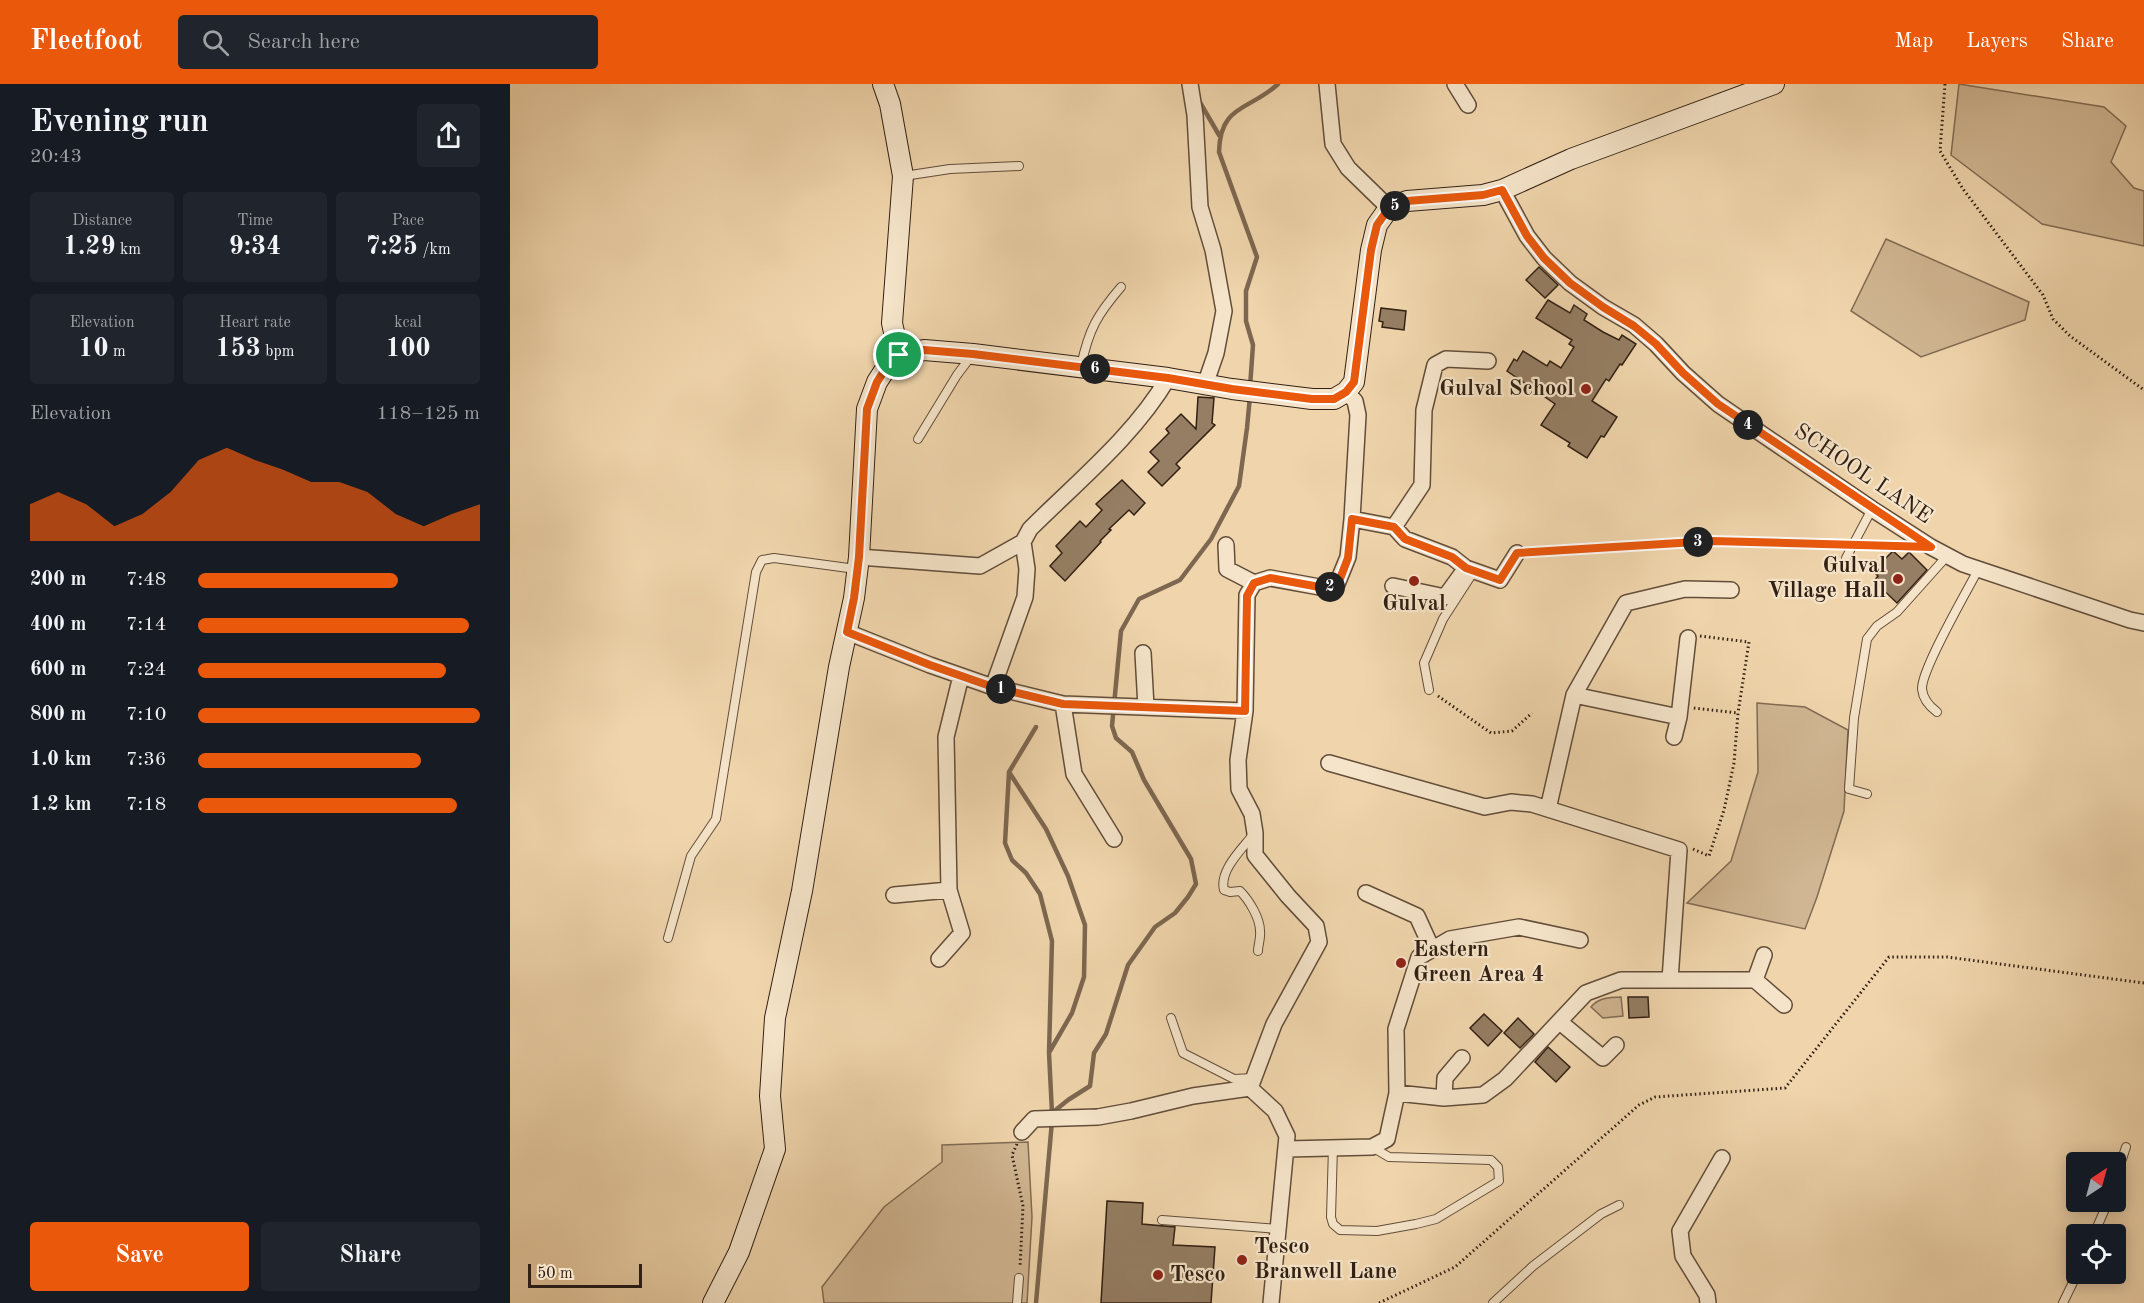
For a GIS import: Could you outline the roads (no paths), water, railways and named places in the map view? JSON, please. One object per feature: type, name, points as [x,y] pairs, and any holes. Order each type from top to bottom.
[{"type":"main road","points":[[882,84],[890,104],[903,176],[892,323],[899,355]]},
{"type":"main road","points":[[713,1303],[739,1252],[775,1149],[770,1096],[775,1018],[802,891],[839,667],[854,598],[867,409],[877,382],[886,368],[899,355],[924,350],[1168,378],[1312,399],[1334,399],[1346,392],[1354,382],[1365,288],[1377,225],[1389,208],[1407,201],[1483,195],[1502,190],[1571,159],[1774,84]]},
{"type":"street","points":[[1190,84],[1195,115],[1200,207],[1214,250],[1224,311],[1216,353],[1206,385]]},
{"type":"street","points":[[1327,84],[1333,144],[1348,168],[1389,208]]},
{"type":"street","points":[[1455,84],[1468,105]]},
{"type":"street","name":"SCHOOL LANE","points":[[1502,190],[1527,236],[1544,258],[1570,283],[1634,326],[1718,404],[1872,509],[1931,547],[1978,570],[2120,617],[2144,622]]},
{"type":"street","points":[[1394,527],[1422,485],[1424,410],[1435,365],[1446,359],[1488,361]]},
{"type":"street","points":[[858,563],[980,566],[1023,542],[1030,529],[1115,445],[1154,401],[1168,378]]},
{"type":"street","points":[[1251,1083],[1274,1024],[1319,942],[1316,926],[1255,855],[1252,814],[1239,789],[1238,760],[1245,711],[1247,596],[1254,583],[1270,578],[1325,588],[1338,584],[1348,558],[1358,415],[1355,401],[1346,392]]},
{"type":"street","points":[[1352,519],[1394,527],[1405,539],[1452,557],[1470,569],[1500,580],[1517,553]]},
{"type":"street","points":[[993,687],[1025,597],[1027,570],[1023,542]]},
{"type":"street","points":[[1226,545],[1227,569],[1254,583]]},
{"type":"street","points":[[1393,586],[1445,597],[1470,569]]},
{"type":"street","points":[[1548,809],[1574,695],[1626,603],[1685,589],[1731,590]]},
{"type":"street","points":[[847,632],[993,687],[1063,704],[1245,711]]},
{"type":"street","points":[[1674,737],[1688,640]]},
{"type":"street","points":[[1143,653],[1146,708]]},
{"type":"street","points":[[939,959],[962,933],[949,890],[946,737],[960,676]]},
{"type":"street","points":[[1574,695],[1679,712]]},
{"type":"street","points":[[1063,704],[1074,774],[1114,839]]},
{"type":"street","points":[[1329,763],[1485,807],[1511,802],[1532,804],[1679,850],[1670,980]]},
{"type":"street","points":[[894,895],[949,890]]},
{"type":"street","points":[[1366,893],[1417,916],[1432,949]]},
{"type":"street","points":[[1287,1149],[1372,1147],[1387,1139],[1397,1094],[1396,1029],[1419,957],[1450,939],[1519,927],[1580,940]]},
{"type":"street","points":[[1755,980],[1764,955]]},
{"type":"street","points":[[1397,1094],[1444,1098],[1483,1095],[1505,1079],[1586,993],[1621,980],[1755,980],[1784,1005]]},
{"type":"street","points":[[1560,1022],[1603,1058],[1616,1044]]},
{"type":"street","points":[[1444,1098],[1444,1078],[1462,1058]]},
{"type":"street","points":[[1022,1132],[1034,1119],[1098,1117],[1251,1083]]},
{"type":"street","points":[[1251,1083],[1275,1111],[1287,1136],[1271,1303]]},
{"type":"street","points":[[1708,1303],[1707,1295],[1683,1256],[1680,1231],[1722,1158]]},
{"type":"lane","points":[[903,176],[950,170],[1019,166]]},
{"type":"lane","points":[[1081,368],[1086,342],[1100,313],[1121,287]]},
{"type":"lane","points":[[918,439],[957,375],[973,354]]},
{"type":"lane","points":[[1846,558],[1872,509]]},
{"type":"lane","points":[[1867,794],[1849,789],[1854,718],[1867,639],[1877,626],[1897,612],[1947,556]]},
{"type":"lane","points":[[668,938],[691,856],[716,819],[756,573],[762,560],[774,558],[858,563]]},
{"type":"lane","points":[[1429,690],[1424,663],[1443,619],[1470,569]]},
{"type":"lane","points":[[1936,712],[1926,701],[1922,684],[1978,570]]},
{"type":"lane","points":[[1255,833],[1224,875],[1222,884],[1224,890],[1240,891],[1246,898],[1258,921],[1260,931],[1258,951]]},
{"type":"lane","points":[[1171,1018],[1183,1053],[1234,1079],[1251,1083]]},
{"type":"lane","points":[[1333,1147],[1331,1218],[1333,1224],[1340,1230],[1377,1231],[1436,1219],[1499,1181],[1498,1167],[1491,1160],[1389,1157],[1372,1147]]},
{"type":"lane","points":[[2124,1152],[2126,1147]]},
{"type":"lane","points":[[1493,1303],[1533,1266],[1601,1214],[1618,1205]]},
{"type":"lane","points":[[1162,1220],[1278,1229]]},
{"type":"lane","points":[[1017,1303],[1019,1278]]},
{"type":"lane","points":[[2063,1303],[2072,1284]]},
{"type":"waterway","points":[[1250,387],[1253,345],[1246,321],[1246,291],[1257,257],[1219,152],[1221,136],[1230,117],[1278,84]]},
{"type":"waterway","points":[[1198,99],[1219,135]]},
{"type":"waterway","points":[[1052,1113],[1090,1086],[1094,1053],[1106,1034],[1128,965],[1155,927],[1175,913],[1196,884],[1191,859],[1144,780],[1132,752],[1116,738],[1112,726],[1121,631],[1139,599],[1180,580],[1211,539],[1239,486],[1250,396]]},
{"type":"waterway","points":[[1036,727],[1009,772],[1046,829],[1068,876],[1085,925],[1084,977],[1072,1013],[1050,1051]]},
{"type":"waterway","points":[[1009,772],[1005,843],[1012,860],[1026,873],[1040,894],[1052,941],[1049,1053],[1052,1113]]},
{"type":"waterway","points":[[1036,1303],[1052,1121]]},
{"type":"place","name":"Gulval School","points":[[1586,389]]},
{"type":"place","name":"Gulval Village Hall","points":[[1898,579]]},
{"type":"place","name":"Gulval","points":[[1414,581]]},
{"type":"place","name":"Eastern Green Area 4","points":[[1401,963]]},
{"type":"place","name":"Tesco Branwell Lane","points":[[1242,1260]]},
{"type":"place","name":"Tesco","points":[[1158,1275]]}]
